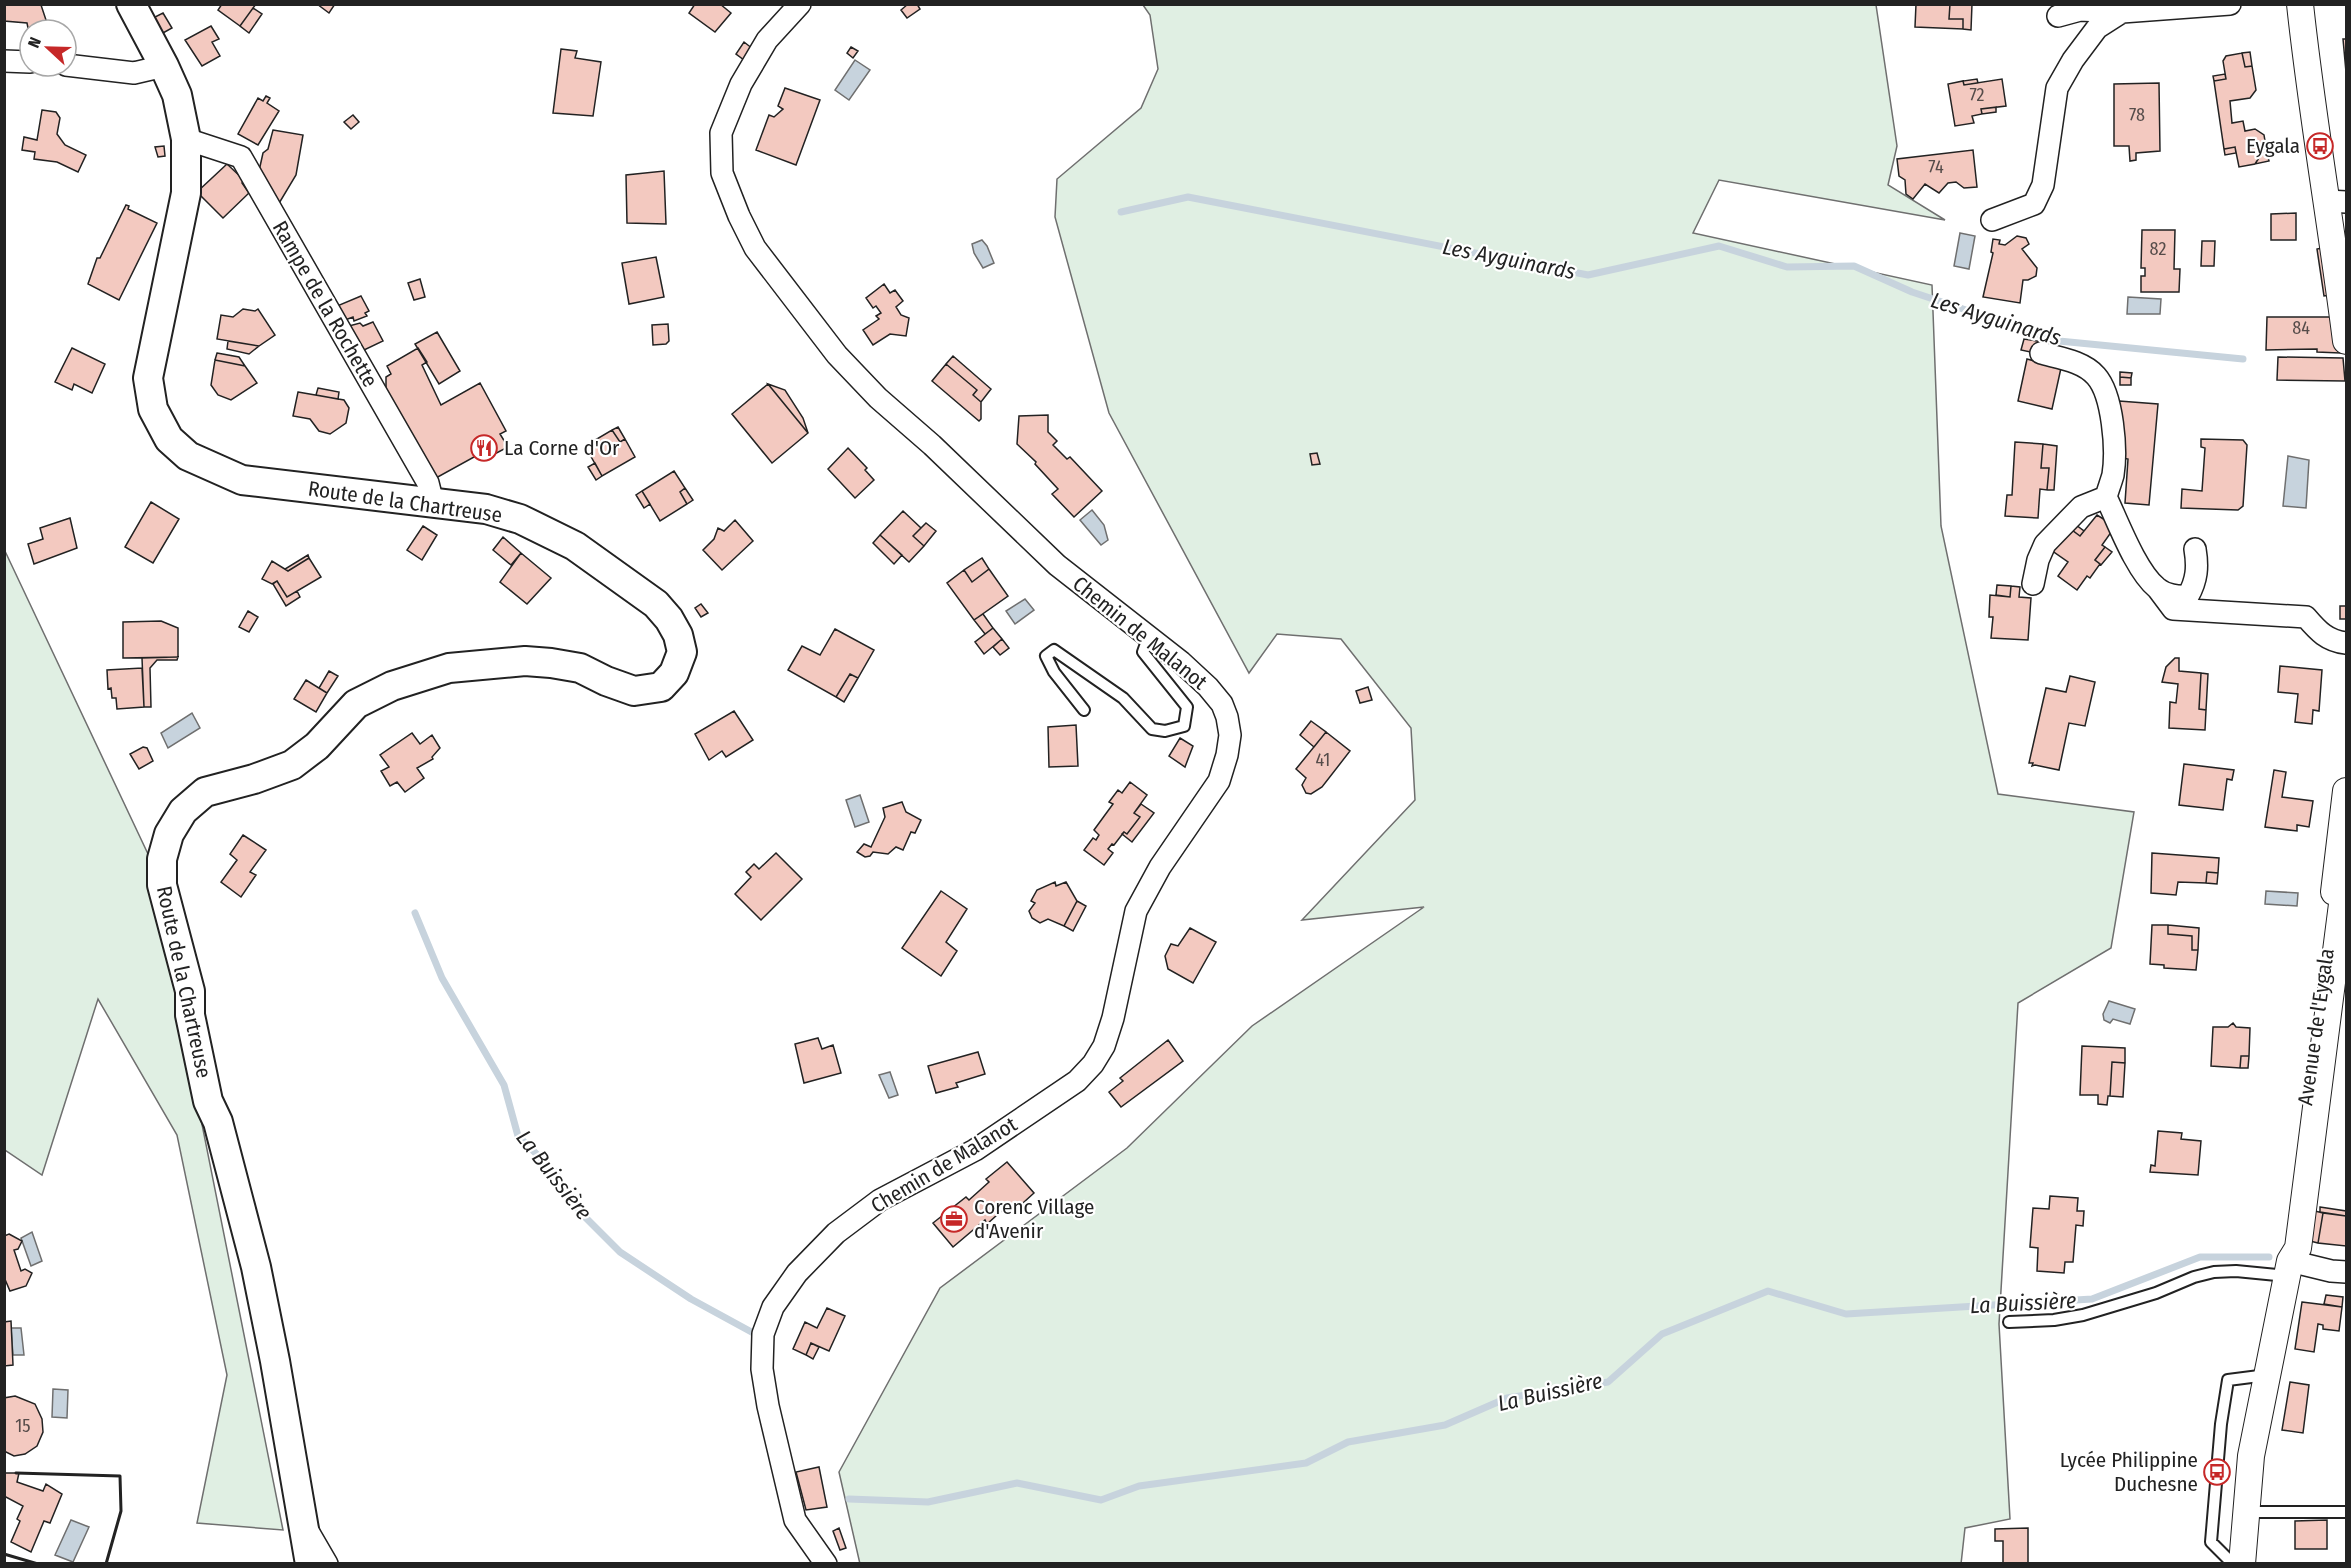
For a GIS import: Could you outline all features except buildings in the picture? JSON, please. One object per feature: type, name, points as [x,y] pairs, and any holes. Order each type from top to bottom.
[{"type":"main road","name":"Route de la Chartreuse","points":[[131,4],[177,95],[186,139],[186,193],[148,378],[153,409],[169,439],[188,456],[242,480],[486,509],[520,519],[575,546],[656,604],[669,619],[678,635],[682,652],[674,673],[661,687],[647,690],[634,691],[580,668],[525,661],[449,668],[392,686],[357,704],[317,746],[292,765],[254,779],[205,792],[183,811],[170,834],[162,859],[162,885],[190,991],[190,1015],[208,1101],[218,1122],[256,1267],[310,1563]]},
{"type":"street","name":"Chemin de Malanot","points":[[800,4],[767,40],[741,84],[721,134],[722,173],[755,248],[837,355],[878,398],[932,445],[1057,565],[1181,662],[1208,687],[1221,704],[1227,717],[1230,735],[1219,781],[1160,867],[1136,911],[1120,989],[1104,1046],[1093,1064],[1077,1081],[975,1150],[880,1200],[836,1233],[797,1274],[773,1306],[763,1334],[762,1369],[768,1406],[795,1520],[826,1563]]},
{"type":"street","points":[[2058,16],[2080,10],[2122,12],[2230,4]]},
{"type":"street","points":[[2300,4],[2307,72],[2346,227]]},
{"type":"street","points":[[2314,4],[2339,201],[2346,341]]},
{"type":"street","points":[[1992,220],[2034,204],[2043,185],[2057,88],[2073,60],[2097,28],[2122,12]]},
{"type":"street","points":[[78,66],[134,73],[164,66]]},
{"type":"street","name":"Rampe de la Rochette","points":[[186,139],[241,157],[428,483],[433,503]]},
{"type":"street","points":[[2041,353],[2074,362],[2096,376],[2109,401],[2113,430],[2113,473],[2106,497],[2134,554],[2173,609],[2306,616],[2322,635],[2346,643]]},
{"type":"street","points":[[2033,584],[2038,560],[2045,544],[2081,507],[2106,497]]},
{"type":"street","points":[[2158,589],[2178,597],[2188,596],[2196,582],[2198,564],[2195,549]]},
{"type":"street","name":"Avenue de l'Eygala","points":[[2242,1563],[2251,1456],[2288,1268],[2286,1236],[2319,1006],[2346,791]]},
{"type":"street","name":"Avenue de l'Eygala","points":[[2288,1268],[2298,1248],[2346,873]]},
{"type":"street","points":[[2288,1268],[2346,1272]]},
{"type":"street","points":[[305,1527],[327,1563]]},
{"type":"lane","points":[[1084,710],[1054,672],[1046,657],[1054,650],[1123,698],[1152,729],[1165,731],[1184,726],[1187,707],[1143,652],[1148,638]]},
{"type":"lane","points":[[2009,1322],[2054,1320],[2083,1315],[2214,1272],[2288,1268]]},
{"type":"lane","points":[[2233,1563],[2211,1542],[2221,1424],[2228,1380],[2268,1375]]},
{"type":"lane","points":[[2246,1512],[2346,1512]]},
{"type":"green space","points":[[1143,5],[1876,5],[1897,146],[1888,185],[1945,220],[1719,180],[1693,233],[1932,285],[1941,526],[1998,794],[2134,812],[2111,948],[2018,1003],[1999,1324],[2010,1519],[1965,1528],[1961,1564],[860,1564],[839,1472],[940,1288],[1127,1148],[1252,1026],[1424,907],[1302,920],[1415,800],[1411,728],[1341,639],[1277,634],[1249,673],[1109,413],[1055,217],[1057,179],[1141,108],[1158,69],[1150,15]]},
{"type":"green space","points":[[4,549],[148,854],[283,1530],[197,1523],[227,1375],[177,1135],[98,999],[42,1175],[5,1150]]},
{"type":"shaded area","points":[[855,60],[870,70],[849,100],[835,90]]},
{"type":"shaded area","points":[[1960,233],[1975,236],[1969,269],[1954,266]]},
{"type":"shaded area","points":[[982,240],[994,263],[983,268],[974,253],[972,244]]},
{"type":"shaded area","points":[[2128,297],[2161,299],[2160,314],[2127,314]]},
{"type":"shaded area","points":[[2288,456],[2309,460],[2306,508],[2283,506]]},
{"type":"shaded area","points":[[1092,510],[1104,525],[1108,540],[1101,545],[1080,520]]},
{"type":"shaded area","points":[[1025,599],[1034,610],[1015,624],[1006,611]]},
{"type":"shaded area","points":[[192,713],[200,728],[168,748],[161,733]]},
{"type":"shaded area","points":[[860,795],[869,822],[855,827],[846,800]]},
{"type":"shaded area","points":[[2266,891],[2298,893],[2297,906],[2265,904]]},
{"type":"shaded area","points":[[2109,1001],[2135,1009],[2130,1024],[2113,1019],[2110,1023],[2104,1020],[2103,1014]]},
{"type":"shaded area","points":[[890,1072],[898,1095],[889,1098],[879,1075]]},
{"type":"shaded area","points":[[32,1232],[42,1261],[31,1266],[21,1238]]},
{"type":"shaded area","points":[[11,1328],[21,1328],[24,1355],[13,1355]]},
{"type":"shaded area","points":[[53,1389],[68,1390],[67,1418],[52,1417]]},
{"type":"shaded area","points":[[71,1520],[89,1527],[73,1562],[55,1555]]},
{"type":"waterway","name":"Les Ayguinards","points":[[1121,212],[1188,197],[1588,275],[1719,246],[1787,267],[1854,266],[1912,292],[2059,341],[2243,359]]},
{"type":"waterway","name":"La Buissière","points":[[415,913],[442,978],[504,1085],[518,1136],[555,1172],[580,1212],[620,1252],[691,1299],[757,1335]]},
{"type":"waterway","name":"La Buissière","points":[[849,1499],[928,1502],[1017,1483],[1101,1500],[1139,1486],[1306,1463],[1348,1442],[1445,1425],[1507,1398],[1608,1382],[1662,1334],[1768,1291],[1846,1314],[2092,1299],[2200,1257],[2269,1257]]},
{"type":"wall","points":[[16,1473],[120,1476],[121,1511],[106,1564]]},
{"type":"wall","points":[[4,1554],[38,1564]]},
{"type":"place","name":"Eygala","points":[[2320,146]]},
{"type":"place","name":"La Corne d'Or","points":[[484,448]]},
{"type":"place","name":"Corenc Village d'Avenir","points":[[954,1219]]},
{"type":"place","name":"Lycée Philippine Duchesne","points":[[2217,1472]]}]
